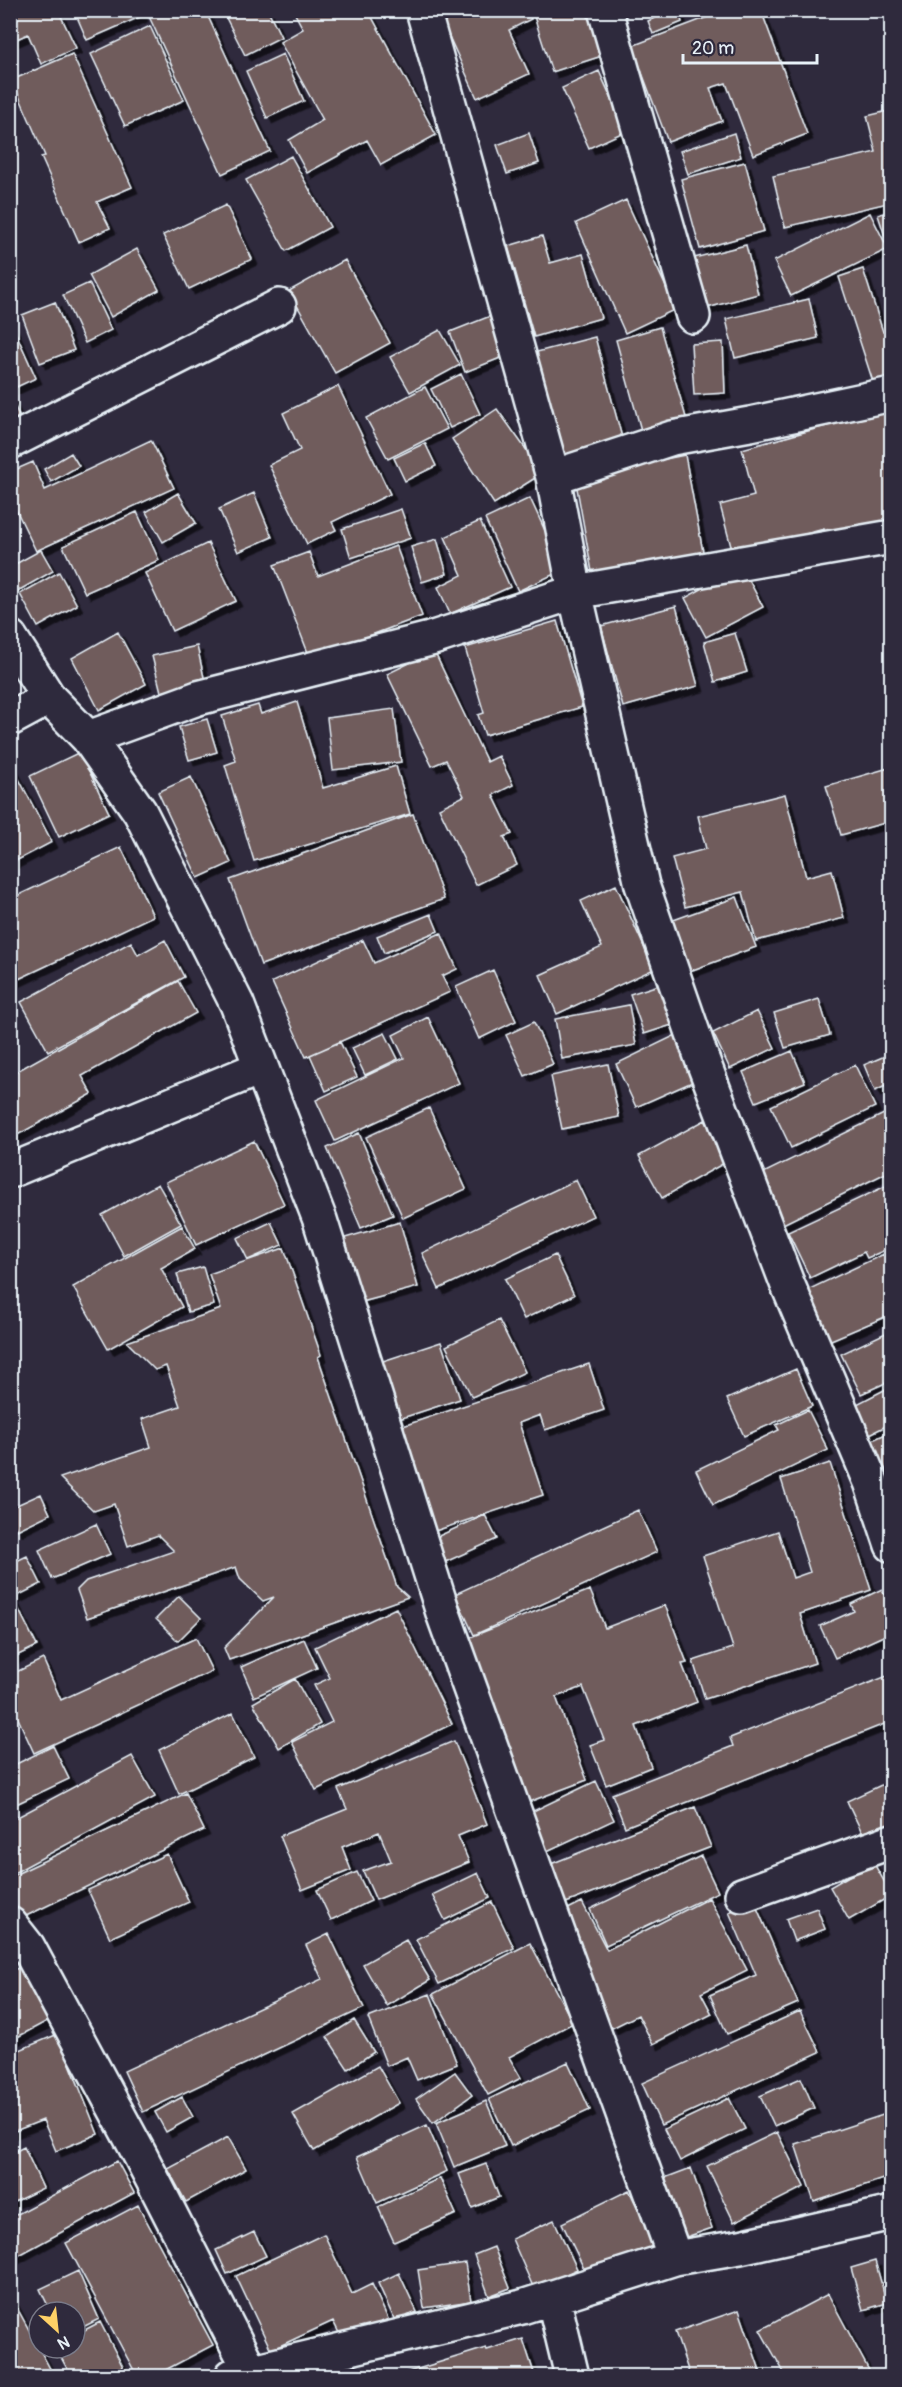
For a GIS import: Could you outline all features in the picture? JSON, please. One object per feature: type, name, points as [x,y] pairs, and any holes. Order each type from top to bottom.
[{"type":"street","points":[[423,10],[553,477],[575,592],[642,885],[702,1059],[787,1283],[871,1482],[891,1545]]},
{"type":"street","points":[[605,10],[693,316]]},
{"type":"street","points":[[10,442],[279,306]]},
{"type":"street","points":[[553,477],[672,438],[891,394]]},
{"type":"street","points":[[88,738],[198,698],[430,639],[575,592],[891,537]]},
{"type":"street","points":[[10,637],[50,698],[88,738],[140,812],[237,1004],[320,1220],[444,1616],[675,2258]]},
{"type":"street","points":[[10,719],[50,698]]},
{"type":"street","points":[[10,1171],[260,1068]]},
{"type":"street","points":[[742,1895],[891,1841]]},
{"type":"street","points":[[10,1924],[27,1947],[141,2157],[242,2374],[522,2307],[675,2258],[740,2247],[891,2213]]},
{"type":"street","points":[[553,2297],[572,2376]]},
{"type":"building","points":[[10,10],[58,10],[76,48],[41,64],[28,34],[10,42]]},
{"type":"building","points":[[74,10],[140,10],[142,16],[87,40]]},
{"type":"building","points":[[146,10],[205,10],[270,151],[222,174]]},
{"type":"building","points":[[222,10],[268,10],[281,37],[245,55]]},
{"type":"building","points":[[293,10],[368,10],[436,135],[381,165],[367,140],[307,173],[289,140],[323,120],[280,42],[303,29]]},
{"type":"building","points":[[437,10],[527,10],[531,19],[509,30],[529,74],[477,98]]},
{"type":"building","points":[[532,10],[591,10],[605,55],[552,72]]},
{"type":"building","points":[[672,10],[678,10],[682,22],[653,34],[648,21]]},
{"type":"building","points":[[726,10],[761,10],[807,134],[753,155],[726,83],[710,88],[722,121],[668,142],[632,46]]},
{"type":"building","points":[[150,26],[184,100],[125,126],[91,54]]},
{"type":"building","points":[[72,54],[132,187],[97,202],[110,228],[79,242],[41,157],[45,156],[12,80]]},
{"type":"building","points":[[283,54],[304,101],[267,118],[246,71]]},
{"type":"building","points":[[599,71],[626,131],[589,148],[562,88]]},
{"type":"building","points":[[892,110],[892,202],[785,227],[773,176],[876,152],[867,116]]},
{"type":"building","points":[[529,133],[539,163],[507,174],[497,145]]},
{"type":"building","points":[[734,133],[741,157],[688,174],[680,151]]},
{"type":"building","points":[[291,156],[330,227],[286,251],[246,180]]},
{"type":"building","points":[[745,162],[764,231],[700,249],[681,179]]},
{"type":"building","points":[[626,200],[676,309],[625,333],[576,223]]},
{"type":"building","points":[[226,205],[252,259],[189,289],[163,235]]},
{"type":"building","points":[[892,210],[892,257],[878,215]]},
{"type":"building","points":[[870,213],[888,249],[791,296],[774,261]]},
{"type":"building","points":[[542,236],[550,263],[583,254],[601,318],[534,337],[508,246]]},
{"type":"building","points":[[746,245],[758,294],[707,308],[694,258]]},
{"type":"building","points":[[137,249],[159,290],[111,317],[89,275]]},
{"type":"building","points":[[345,260],[390,343],[335,373],[289,291]]},
{"type":"building","points":[[863,269],[883,332],[892,329],[892,383],[875,388],[839,277]]},
{"type":"building","points":[[89,283],[111,330],[85,343],[63,295]]},
{"type":"building","points":[[809,299],[818,338],[735,358],[726,319]]},
{"type":"building","points":[[55,302],[74,350],[40,363],[22,315]]},
{"type":"building","points":[[498,313],[513,353],[465,372],[450,332]]},
{"type":"building","points":[[10,320],[36,378],[10,390]]},
{"type":"building","points":[[660,327],[687,421],[642,434],[616,340]]},
{"type":"building","points":[[440,330],[460,365],[410,392],[390,357]]},
{"type":"building","points":[[595,337],[624,445],[562,462],[533,353]]},
{"type":"building","points":[[723,342],[725,393],[694,395],[691,344]]},
{"type":"building","points":[[461,374],[480,414],[450,428],[431,389]]},
{"type":"building","points":[[338,386],[390,494],[332,522],[336,530],[307,544],[269,465],[300,450],[283,413]]},
{"type":"building","points":[[425,387],[447,429],[388,459],[366,418]]},
{"type":"building","points":[[10,396],[20,418],[10,422]]},
{"type":"building","points":[[892,408],[892,519],[826,537],[824,529],[733,554],[720,505],[754,496],[742,449]]},
{"type":"building","points":[[497,409],[543,473],[494,504],[452,439]]},
{"type":"building","points":[[151,440],[174,488],[36,551],[10,497],[10,472],[33,462],[45,490]]},
{"type":"building","points":[[425,443],[436,466],[405,481],[394,458]]},
{"type":"building","points":[[71,453],[79,466],[51,482],[44,469]]},
{"type":"building","points":[[685,455],[703,552],[592,572],[575,477]]},
{"type":"building","points":[[178,493],[196,523],[163,542],[146,512]]},
{"type":"building","points":[[254,493],[272,537],[238,552],[219,509]]},
{"type":"building","points":[[530,498],[563,570],[518,591],[485,519]]},
{"type":"building","points":[[401,509],[411,538],[351,558],[342,529]]},
{"type":"building","points":[[137,512],[159,560],[85,593],[63,546]]},
{"type":"building","points":[[480,521],[510,587],[450,614],[438,587],[462,575],[445,537]]},
{"type":"building","points":[[437,539],[447,574],[422,582],[411,547]]},
{"type":"building","points":[[208,543],[236,601],[172,631],[145,573]]},
{"type":"building","points":[[396,546],[422,616],[310,658],[274,565],[309,552],[318,576]]},
{"type":"building","points":[[41,550],[53,571],[16,592],[10,583],[10,567]]},
{"type":"building","points":[[742,567],[763,607],[706,637],[685,598]]},
{"type":"building","points":[[59,572],[77,605],[38,627],[20,594]]},
{"type":"building","points":[[676,606],[698,686],[623,707],[601,626]]},
{"type":"building","points":[[557,621],[582,707],[485,735],[478,715],[484,713],[465,648]]},
{"type":"building","points":[[118,632],[146,684],[99,710],[72,658]]},
{"type":"building","points":[[735,633],[747,672],[715,682],[704,642]]},
{"type":"building","points":[[197,646],[205,682],[161,692],[152,656]]},
{"type":"building","points":[[434,651],[487,762],[499,756],[513,785],[493,795],[512,834],[504,837],[517,865],[476,885],[439,808],[464,796],[446,760],[432,766],[387,674]]},
{"type":"building","points":[[297,702],[323,788],[396,766],[410,814],[254,861],[225,765],[236,761],[222,716],[258,705],[261,714]]},
{"type":"building","points":[[394,709],[401,762],[333,770],[327,718]]},
{"type":"building","points":[[207,719],[217,752],[189,760],[179,727]]},
{"type":"building","points":[[80,752],[109,813],[59,837],[30,776]]},
{"type":"building","points":[[10,765],[52,842],[10,864]]},
{"type":"building","points":[[892,767],[892,821],[841,835],[826,786]]},
{"type":"building","points":[[191,777],[231,863],[198,878],[158,792]]},
{"type":"building","points":[[785,794],[806,877],[832,870],[844,918],[756,941],[743,892],[685,907],[672,858],[706,849],[698,816]]},
{"type":"building","points":[[413,814],[444,899],[261,965],[230,880]]},
{"type":"building","points":[[121,847],[153,916],[10,983],[10,899]]},
{"type":"building","points":[[616,885],[654,969],[557,1014],[540,975],[602,947],[581,901]]},
{"type":"building","points":[[737,897],[756,947],[687,972],[668,922]]},
{"type":"building","points":[[431,914],[438,931],[384,953],[377,936]]},
{"type":"building","points":[[441,933],[457,969],[442,976],[450,992],[306,1057],[272,982],[363,940],[374,963]]},
{"type":"building","points":[[165,940],[184,977],[48,1051],[21,1002],[131,942],[138,955]]},
{"type":"building","points":[[493,970],[516,1021],[479,1039],[456,987]]},
{"type":"building","points":[[178,981],[196,1013],[82,1076],[92,1094],[10,1139],[10,1075]]},
{"type":"building","points":[[662,984],[675,1024],[644,1034],[630,994]]},
{"type":"building","points":[[819,999],[830,1035],[785,1048],[774,1013]]},
{"type":"building","points":[[629,1005],[636,1045],[562,1059],[555,1019]]},
{"type":"building","points":[[757,1011],[775,1048],[730,1069],[713,1033]]},
{"type":"building","points":[[428,1017],[459,1083],[335,1141],[316,1100],[404,1058],[393,1035]]},
{"type":"building","points":[[534,1022],[553,1064],[525,1076],[506,1035]]},
{"type":"building","points":[[385,1033],[398,1059],[365,1075],[352,1048]]},
{"type":"building","points":[[678,1034],[699,1079],[636,1107],[616,1064]]},
{"type":"building","points":[[340,1042],[357,1077],[326,1091],[310,1055]]},
{"type":"building","points":[[792,1051],[805,1082],[756,1102],[743,1072]]},
{"type":"building","points":[[892,1053],[892,1083],[875,1091],[864,1065]]},
{"type":"building","points":[[608,1064],[619,1117],[562,1129],[551,1076]]},
{"type":"building","points":[[855,1065],[875,1107],[791,1148],[771,1106]]},
{"type":"building","points":[[429,1108],[466,1189],[403,1218],[366,1137]]},
{"type":"building","points":[[892,1110],[892,1170],[775,1228],[751,1179]]},
{"type":"building","points":[[705,1120],[728,1161],[662,1198],[639,1156]]},
{"type":"building","points":[[359,1133],[393,1215],[361,1228],[327,1148]]},
{"type":"building","points":[[254,1141],[284,1204],[196,1245],[166,1182]]},
{"type":"building","points":[[576,1180],[593,1216],[439,1289],[422,1253]]},
{"type":"building","points":[[892,1183],[892,1247],[867,1258],[864,1252],[810,1278],[788,1232]]},
{"type":"building","points":[[158,1184],[181,1224],[124,1256],[102,1215]]},
{"type":"building","points":[[271,1222],[282,1245],[248,1260],[237,1238]]},
{"type":"building","points":[[400,1222],[418,1287],[362,1302],[345,1238]]},
{"type":"building","points":[[182,1226],[195,1249],[161,1268],[182,1307],[108,1349],[73,1287]]},
{"type":"building","points":[[284,1248],[321,1355],[318,1357],[397,1587],[408,1597],[229,1660],[224,1648],[274,1597],[263,1601],[240,1579],[236,1567],[87,1618],[77,1590],[86,1581],[174,1551],[158,1535],[128,1546],[114,1504],[94,1511],[60,1478],[151,1447],[142,1419],[180,1406],[166,1366],[155,1370],[127,1342],[221,1309],[209,1274]]},
{"type":"building","points":[[884,1254],[892,1270],[892,1314],[824,1343],[801,1293]]},
{"type":"building","points":[[555,1255],[574,1295],[524,1319],[505,1279]]},
{"type":"building","points":[[203,1267],[214,1305],[188,1312],[177,1274]]},
{"type":"building","points":[[499,1320],[525,1372],[472,1397],[446,1346]]},
{"type":"building","points":[[892,1330],[892,1380],[861,1394],[841,1354]]},
{"type":"building","points":[[441,1342],[460,1399],[399,1419],[380,1362]]},
{"type":"building","points":[[589,1364],[604,1410],[545,1430],[540,1415],[519,1423],[543,1495],[426,1534],[391,1430]]},
{"type":"building","points":[[796,1369],[812,1406],[744,1436],[727,1399]]},
{"type":"building","points":[[892,1386],[892,1423],[868,1435],[853,1406]]},
{"type":"building","points":[[808,1410],[828,1450],[713,1505],[696,1470],[779,1430],[776,1425]]},
{"type":"building","points":[[892,1431],[892,1472],[878,1478],[862,1445]]},
{"type":"building","points":[[830,1463],[871,1590],[800,1614],[815,1663],[705,1699],[693,1661],[733,1648],[703,1556],[778,1531],[793,1578],[810,1572],[781,1479]]},
{"type":"building","points":[[41,1494],[50,1514],[17,1530],[10,1516],[10,1508]]},
{"type":"building","points":[[638,1510],[657,1552],[474,1635],[455,1594]]},
{"type":"building","points":[[485,1515],[497,1539],[443,1563],[432,1539]]},
{"type":"building","points":[[96,1524],[110,1554],[52,1579],[39,1550]]},
{"type":"building","points":[[27,1556],[41,1584],[13,1598],[37,1646],[10,1659],[10,1564]]},
{"type":"building","points":[[882,1589],[892,1609],[892,1632],[835,1658],[820,1626],[854,1611],[851,1604]]},
{"type":"building","points":[[590,1590],[605,1628],[665,1605],[687,1663],[682,1664],[697,1702],[636,1726],[651,1767],[606,1785],[590,1745],[604,1740],[583,1687],[556,1697],[587,1780],[526,1803],[463,1640]]},
{"type":"building","points":[[179,1596],[201,1618],[178,1641],[156,1619]]},
{"type":"building","points":[[396,1608],[452,1724],[316,1790],[292,1742],[332,1722],[314,1685],[330,1678],[315,1647]]},
{"type":"building","points":[[196,1638],[212,1671],[34,1753],[10,1701],[10,1675],[43,1659],[61,1700]]},
{"type":"building","points":[[304,1639],[317,1668],[254,1697],[241,1667]]},
{"type":"building","points":[[892,1674],[892,1721],[625,1827],[612,1794],[733,1746],[730,1738]]},
{"type":"building","points":[[295,1679],[320,1724],[279,1748],[253,1703]]},
{"type":"building","points":[[233,1713],[254,1757],[179,1794],[159,1750]]},
{"type":"building","points":[[454,1741],[487,1824],[458,1836],[469,1862],[376,1900],[363,1871],[391,1861],[379,1832],[342,1847],[351,1870],[302,1890],[280,1836],[347,1809],[338,1789]]},
{"type":"building","points":[[53,1746],[69,1779],[10,1807],[10,1767]]},
{"type":"building","points":[[132,1756],[155,1797],[10,1875],[10,1821]]},
{"type":"building","points":[[892,1780],[892,1833],[868,1845],[847,1801]]},
{"type":"building","points":[[596,1781],[614,1820],[547,1851],[529,1813]]},
{"type":"building","points":[[186,1793],[204,1830],[22,1918],[10,1894],[10,1877]]},
{"type":"building","points":[[695,1807],[711,1847],[553,1908],[538,1869]]},
{"type":"building","points":[[167,1854],[189,1902],[110,1938],[88,1890]]},
{"type":"building","points":[[701,1856],[718,1892],[606,1945],[590,1909]]},
{"type":"building","points":[[873,1862],[892,1895],[849,1920],[830,1887]]},
{"type":"building","points":[[357,1872],[371,1901],[331,1920],[317,1890]]},
{"type":"building","points":[[478,1873],[490,1898],[445,1920],[432,1895]]},
{"type":"building","points":[[709,1898],[747,1970],[701,1993],[712,2014],[653,2044],[638,2015],[612,2028],[554,1916],[582,1902],[607,1950]]},
{"type":"building","points":[[754,1901],[798,2003],[727,2034],[710,1995],[756,1975],[729,1912]]},
{"type":"building","points":[[492,1902],[514,1948],[439,1984],[416,1939]]},
{"type":"building","points":[[817,1908],[825,1929],[794,1941],[786,1919]]},
{"type":"building","points":[[329,1934],[364,2008],[143,2112],[124,2071],[322,1979],[306,1945]]},
{"type":"building","points":[[406,1940],[430,1980],[387,2006],[363,1964]]},
{"type":"building","points":[[530,1943],[573,2023],[509,2057],[521,2078],[488,2095],[433,1994]]},
{"type":"building","points":[[22,1966],[51,2019],[10,2041],[10,1972]]},
{"type":"building","points":[[430,1994],[457,2064],[417,2080],[407,2057],[387,2066],[368,2018]]},
{"type":"building","points":[[800,2011],[820,2052],[661,2125],[642,2083]]},
{"type":"building","points":[[354,2020],[374,2052],[348,2069],[327,2037]]},
{"type":"building","points":[[58,2034],[98,2134],[56,2151],[43,2120],[10,2133],[10,2054]]},
{"type":"building","points":[[568,2062],[590,2110],[511,2146],[489,2099]]},
{"type":"building","points":[[378,2066],[399,2103],[314,2151],[293,2114]]},
{"type":"building","points":[[455,2072],[472,2095],[433,2123],[416,2099]]},
{"type":"building","points":[[801,2078],[814,2108],[774,2126],[760,2096]]},
{"type":"building","points":[[182,2097],[193,2117],[166,2132],[155,2112]]},
{"type":"building","points":[[729,2098],[745,2129],[680,2161],[664,2129]]},
{"type":"building","points":[[486,2101],[505,2146],[454,2167],[436,2123]]},
{"type":"building","points":[[892,2112],[892,2176],[814,2202],[795,2144]]},
{"type":"building","points":[[427,2125],[447,2171],[377,2203],[357,2157]]},
{"type":"building","points":[[777,2132],[804,2187],[734,2222],[707,2166]]},
{"type":"building","points":[[228,2137],[246,2169],[186,2202],[168,2169]]},
{"type":"building","points":[[24,2147],[43,2188],[10,2204],[10,2154]]},
{"type":"building","points":[[117,2161],[134,2193],[10,2260],[10,2218]]},
{"type":"building","points":[[486,2164],[499,2197],[472,2208],[459,2174]]},
{"type":"building","points":[[691,2168],[712,2228],[675,2241],[654,2182]]},
{"type":"building","points":[[440,2178],[456,2214],[394,2242],[378,2207]]},
{"type":"building","points":[[629,2190],[655,2245],[588,2277],[562,2223]]},
{"type":"building","points":[[138,2205],[213,2345],[154,2376],[137,2376],[66,2243]]},
{"type":"building","points":[[554,2220],[577,2269],[534,2289],[512,2239]]},
{"type":"building","points":[[254,2232],[266,2256],[227,2274],[216,2250]]},
{"type":"building","points":[[324,2234],[352,2294],[372,2284],[388,2319],[343,2341],[333,2321],[271,2350],[236,2276]]},
{"type":"building","points":[[494,2247],[510,2288],[489,2296],[474,2255]]},
{"type":"building","points":[[875,2261],[887,2303],[863,2310],[851,2268]]},
{"type":"building","points":[[465,2263],[471,2301],[424,2308],[418,2270]]},
{"type":"building","points":[[78,2271],[99,2319],[87,2325],[87,2300],[45,2300],[40,2289]]},
{"type":"building","points":[[399,2273],[417,2312],[395,2321],[378,2283]]},
{"type":"building","points":[[828,2294],[872,2376],[786,2376],[760,2330]]},
{"type":"building","points":[[10,2295],[27,2326],[27,2360],[45,2360],[54,2376],[10,2376]]},
{"type":"building","points":[[739,2310],[762,2376],[690,2376],[675,2332]]},
{"type":"building","points":[[100,2322],[123,2367],[105,2376],[71,2376],[62,2360],[87,2360],[87,2329]]},
{"type":"building","points":[[523,2339],[535,2376],[395,2376],[486,2348],[487,2350]]}]
